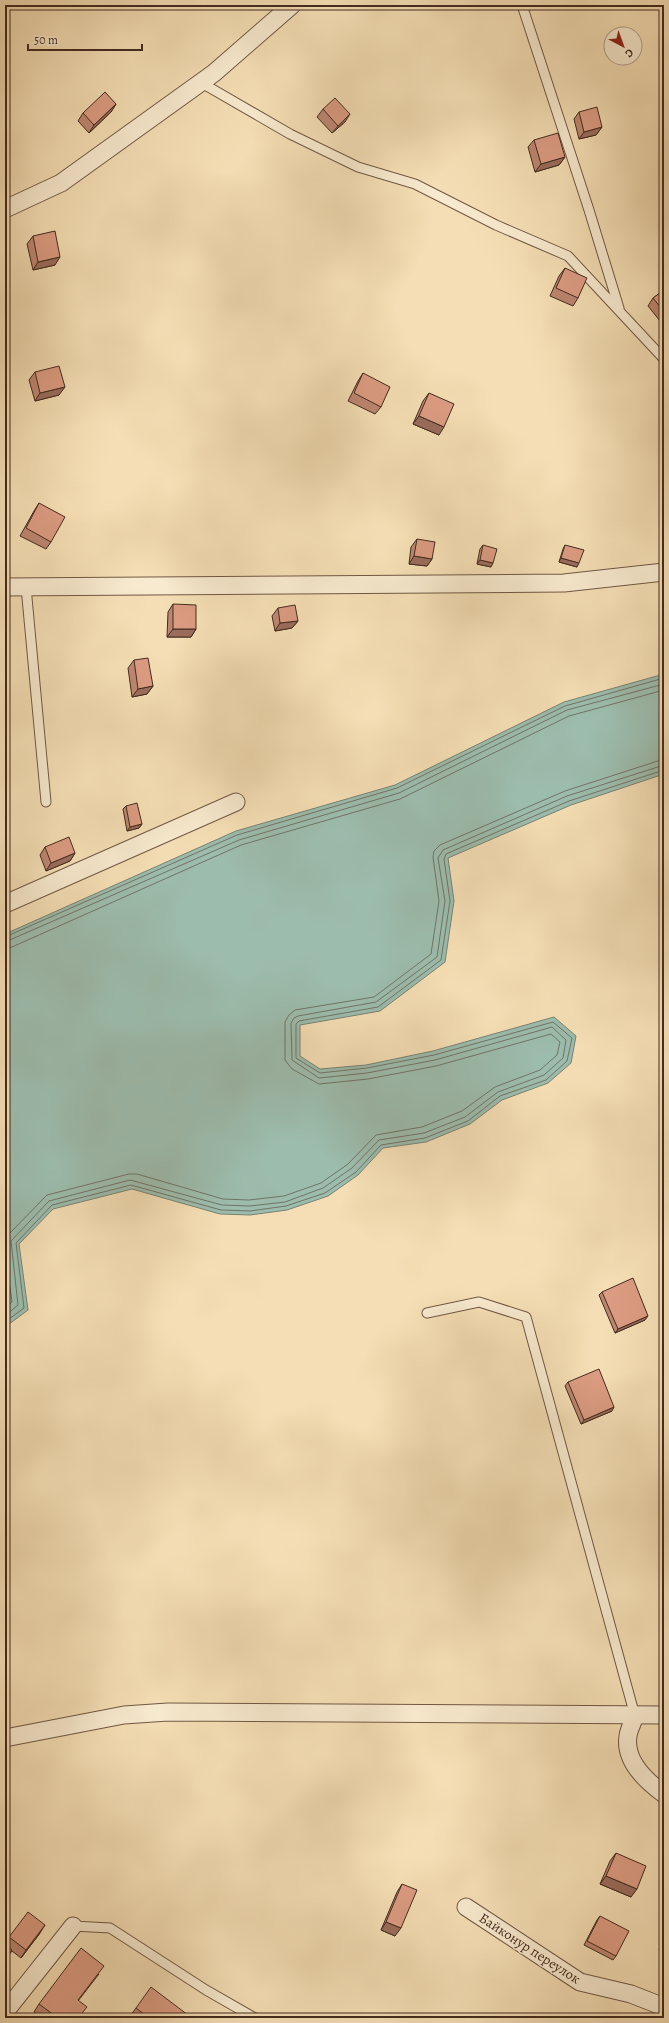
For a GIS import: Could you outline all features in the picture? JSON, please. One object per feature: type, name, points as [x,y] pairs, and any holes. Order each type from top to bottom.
[{"type":"street","points":[[5,209],[61,183],[200,82],[292,5]]},
{"type":"street","points":[[5,587],[564,583],[664,572]]},
{"type":"street","points":[[5,904],[236,802]]},
{"type":"street","points":[[5,1738],[124,1715],[168,1712],[664,1715]]},
{"type":"street","points":[[635,1716],[628,1736],[630,1757],[639,1771],[664,1794]]},
{"type":"street","name":"Байконур переулок","points":[[466,1907],[580,1982],[632,1994],[664,2006]]},
{"type":"street","points":[[5,2012],[74,1926]]},
{"type":"lane","points":[[522,5],[620,310]]},
{"type":"lane","points":[[200,82],[290,134],[358,167],[415,184],[496,225],[568,256],[620,310],[664,359]]},
{"type":"lane","points":[[26,587],[46,802]]},
{"type":"lane","points":[[427,1313],[479,1302],[526,1317],[635,1716]]},
{"type":"lane","points":[[74,1926],[110,1928],[206,1990],[255,2018]]},
{"type":"water","points":[[664,674],[664,774],[571,805],[448,858],[454,901],[445,962],[380,1011],[300,1025],[300,1056],[320,1069],[366,1065],[433,1051],[554,1017],[576,1036],[571,1063],[548,1083],[502,1100],[470,1124],[426,1142],[383,1148],[358,1175],[328,1196],[287,1210],[250,1215],[220,1214],[132,1189],[53,1209],[19,1244],[28,1310],[5,1327],[5,934],[236,831],[395,785],[564,702]]},
{"type":"building","points":[[105,92],[116,104],[94,125],[83,113]]},
{"type":"building","points":[[335,98],[350,114],[338,126],[323,109]]},
{"type":"building","points":[[597,107],[602,127],[584,132],[579,112]]},
{"type":"building","points":[[558,133],[565,157],[541,164],[534,140]]},
{"type":"building","points":[[55,231],[60,257],[38,262],[33,236]]},
{"type":"building","points":[[565,268],[587,278],[578,298],[556,288]]},
{"type":"building","points":[[664,290],[664,312],[653,298]]},
{"type":"building","points":[[59,366],[65,387],[40,393],[35,372]]},
{"type":"building","points":[[363,373],[390,387],[381,407],[354,393]]},
{"type":"building","points":[[429,393],[454,404],[444,427],[419,416]]},
{"type":"building","points":[[39,503],[65,517],[51,542],[26,528]]},
{"type":"building","points":[[417,539],[435,542],[432,559],[414,556]]},
{"type":"building","points":[[483,545],[497,549],[493,563],[480,560]]},
{"type":"building","points":[[565,545],[584,550],[579,563],[561,558]]},
{"type":"building","points":[[173,604],[196,605],[196,629],[173,629]]},
{"type":"building","points":[[295,605],[298,621],[280,623],[278,608]]},
{"type":"building","points":[[148,658],[153,686],[138,689],[134,660]]},
{"type":"building","points":[[137,803],[142,824],[130,827],[126,806]]},
{"type":"building","points":[[69,837],[75,853],[51,863],[45,847]]},
{"type":"building","points":[[633,1278],[648,1316],[618,1329],[602,1292]]},
{"type":"building","points":[[599,1369],[614,1407],[584,1420],[568,1382]]},
{"type":"building","points":[[616,1853],[646,1866],[637,1889],[606,1876]]},
{"type":"building","points":[[402,1884],[417,1890],[401,1928],[386,1922]]},
{"type":"building","points":[[28,1912],[45,1925],[26,1950],[9,1937]]},
{"type":"building","points":[[600,1916],[629,1931],[616,1956],[587,1941]]},
{"type":"building","points":[[5,1945],[12,1950],[5,1960]]},
{"type":"building","points":[[81,1948],[104,1966],[78,2000],[87,2007],[78,2018],[58,2018],[39,2004]]},
{"type":"building","points":[[151,1987],[192,2018],[149,2018],[136,2008]]},
{"type":"building","points":[[199,2014],[204,2018],[196,2018]]}]
